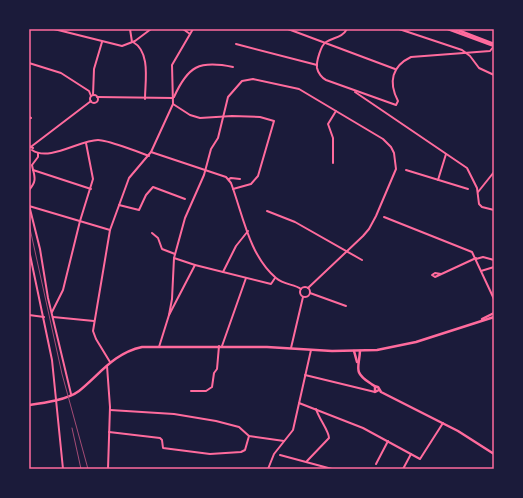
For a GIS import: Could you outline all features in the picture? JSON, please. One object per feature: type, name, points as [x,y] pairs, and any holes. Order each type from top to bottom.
[{"type":"main road","points":[[448,29],[494,45]]},
{"type":"main road","points":[[455,29],[494,45]]},
{"type":"main road","points":[[478,321],[494,312]]},
{"type":"main road","points":[[29,405],[56,400],[78,391],[110,362],[134,349],[220,346],[311,350],[384,350],[416,342],[494,317]]},
{"type":"main road","points":[[354,351],[360,376],[379,390],[443,423],[494,454]]},
{"type":"main road","points":[[357,362],[360,351]]},
{"type":"main road","points":[[375,387],[375,392],[379,390]]},
{"type":"street","points":[[54,29],[122,46],[132,42],[151,29]]},
{"type":"street","points":[[130,29],[132,42],[138,46],[143,54],[146,72],[145,99]]},
{"type":"street","points":[[183,29],[190,34]]},
{"type":"street","points":[[110,362],[96,339],[93,331],[110,230],[129,178],[151,152],[172,104],[172,65],[193,29]]},
{"type":"street","points":[[288,29],[395,69]]},
{"type":"street","points":[[325,42],[341,36],[347,29]]},
{"type":"street","points":[[399,29],[465,53],[479,68],[494,75]]},
{"type":"street","points":[[91,101],[94,69],[102,42]]},
{"type":"street","points":[[325,42],[317,66],[318,73],[323,78],[354,91],[396,105],[398,104],[392,88],[395,69],[404,60],[411,57],[490,51],[494,45]]},
{"type":"street","points":[[236,44],[317,66]]},
{"type":"street","points":[[29,63],[61,73],[97,97],[145,99],[173,98]]},
{"type":"street","points":[[173,98],[187,73],[196,68],[212,64],[233,67]]},
{"type":"street","points":[[151,152],[206,170],[223,174],[229,179],[258,257],[275,278],[288,286],[301,289],[305,287],[308,288],[348,251],[369,229],[396,174],[397,164],[394,153],[385,141],[299,89],[249,79],[242,81],[230,93],[218,138],[211,149],[206,170],[185,218],[174,258],[172,299],[159,347]]},
{"type":"street","points":[[354,91],[359,96],[467,168],[473,177],[478,192],[479,204],[482,207],[494,210]]},
{"type":"street","points":[[97,97],[96,102],[91,101],[30,146],[31,150],[38,153],[52,152],[98,140],[148,156]]},
{"type":"street","points":[[172,104],[195,117],[260,117],[274,121],[258,176],[251,184],[233,189]]},
{"type":"street","points":[[333,163],[333,138],[328,124],[336,111]]},
{"type":"street","points":[[52,313],[64,290],[80,220],[91,188],[93,172],[86,143]]},
{"type":"street","points":[[29,190],[36,180],[32,165],[38,157],[38,153]]},
{"type":"street","points":[[438,180],[446,154]]},
{"type":"street","points":[[33,170],[91,188]]},
{"type":"street","points":[[406,170],[468,189]]},
{"type":"street","points":[[478,192],[494,172]]},
{"type":"street","points":[[229,179],[240,179]]},
{"type":"street","points":[[119,205],[139,210],[146,195],[153,188],[186,199]]},
{"type":"street","points":[[71,394],[53,318],[40,249],[29,206],[110,230]]},
{"type":"street","points":[[267,211],[295,222],[362,260]]},
{"type":"street","points":[[384,217],[472,252],[494,299]]},
{"type":"street","points":[[223,272],[236,246],[248,231]]},
{"type":"street","points":[[152,233],[158,238],[162,249],[176,254]]},
{"type":"street","points":[[29,250],[54,371],[63,469]]},
{"type":"street","points":[[441,274],[483,256],[494,260]]},
{"type":"street","points":[[174,258],[195,265],[271,284],[275,278]]},
{"type":"street","points":[[168,315],[195,265]]},
{"type":"street","points":[[481,271],[494,267]]},
{"type":"street","points":[[191,391],[206,391],[212,387],[214,373],[217,369],[220,346],[246,278]]},
{"type":"street","points":[[308,288],[310,293],[346,306]]},
{"type":"street","points":[[291,348],[303,297],[300,294],[301,289]]},
{"type":"street","points":[[303,297],[308,297],[310,293]]},
{"type":"street","points":[[494,304],[494,312]]},
{"type":"street","points":[[29,315],[44,317]]},
{"type":"street","points":[[53,318],[94,322]]},
{"type":"street","points":[[268,469],[274,454],[293,430],[311,350]]},
{"type":"street","points":[[107,365],[110,410],[108,469]]},
{"type":"street","points":[[305,375],[375,392]]},
{"type":"street","points":[[299,403],[355,424],[420,459],[443,423]]},
{"type":"street","points":[[307,461],[329,438],[329,433],[319,418],[316,409]]},
{"type":"street","points":[[110,410],[174,414],[216,421],[239,427],[249,436],[284,441]]},
{"type":"street","points":[[109,432],[160,438],[164,448],[210,454],[241,452],[245,450],[249,436]]},
{"type":"street","points":[[376,464],[388,441]]},
{"type":"street","points":[[404,469],[411,454]]},
{"type":"street","points":[[280,455],[307,461],[332,469]]},
{"type":"railway","points":[[29,224],[62,374],[88,469]]},
{"type":"railway","points":[[72,428],[81,469]]}]
